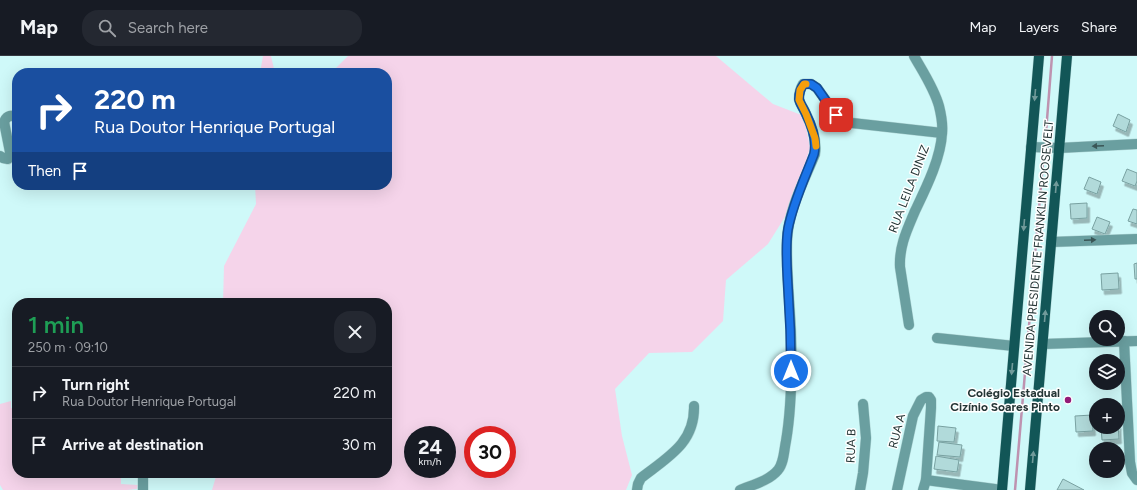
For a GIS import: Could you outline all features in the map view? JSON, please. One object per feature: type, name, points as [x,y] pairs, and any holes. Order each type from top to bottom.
[{"type":"main road","name":"AVENIDA PRESIDENTE FRANKLIN ROOSEVELT","points":[[1030,490],[1051,242],[1039,56]]},
{"type":"main road","name":"AVENIDA PRESIDENTE FRANKLIN ROOSEVELT","points":[[1002,490],[1014,346],[1045,147],[1067,56]]},
{"type":"street","name":"RUA LEILA DINIZ","points":[[909,325],[900,267],[902,245],[929,180],[940,147],[942,133],[942,121],[938,105],[932,90],[914,56]]},
{"type":"street","points":[[740,490],[768,478],[778,470],[782,463],[789,422],[791,396],[791,335],[787,240],[788,229],[795,203],[816,146],[815,138],[799,100],[800,90],[804,84],[811,84],[817,88],[836,115],[844,121],[852,124],[942,133]]},
{"type":"street","points":[[0,156],[3,158],[9,157],[10,152],[4,122],[8,116],[12,116]]},
{"type":"street","points":[[1045,147],[1137,144]]},
{"type":"street","points":[[1051,242],[1137,239]]},
{"type":"street","points":[[937,338],[1014,346]]},
{"type":"street","points":[[1125,341],[1137,341]]},
{"type":"street","points":[[1042,344],[1089,342]]},
{"type":"street","points":[[1125,346],[1132,408],[1130,462],[1132,473],[1137,480]]},
{"type":"street","name":"RUA A","points":[[897,490],[914,416],[920,400],[929,397],[931,400],[931,408],[925,485]]},
{"type":"street","name":"RUA B","points":[[860,490],[866,438],[863,404]]},
{"type":"street","points":[[637,490],[641,478],[673,453],[685,440],[692,427],[694,406]]},
{"type":"street","points":[[143,478],[143,490]]},
{"type":"street","points":[[925,485],[1002,490]]},
{"type":"shaded area","points":[[263,56],[271,56],[274,68],[261,68]]},
{"type":"shaded area","points":[[348,56],[716,56],[773,104],[804,116],[810,148],[793,204],[768,244],[726,280],[723,321],[692,352],[649,353],[615,389],[622,436],[632,475],[626,490],[212,490],[216,478],[392,478],[392,298],[223,298],[224,266],[256,204],[255,190],[392,190],[392,68],[336,68]]},
{"type":"shaded area","points":[[11,401],[12,478],[121,478],[121,484],[138,485],[137,489],[3,490],[0,485],[0,404]]},
{"type":"building","points":[[1118,114],[1130,120],[1126,132],[1113,126]]},
{"type":"building","points":[[1127,169],[1137,173],[1137,181],[1135,186],[1122,181]]},
{"type":"building","points":[[1089,177],[1101,182],[1097,194],[1084,189]]},
{"type":"building","points":[[1087,203],[1087,218],[1071,219],[1070,204]]},
{"type":"building","points":[[1133,209],[1137,210],[1137,224],[1128,221]]},
{"type":"building","points":[[1097,217],[1110,222],[1105,234],[1092,229]]},
{"type":"building","points":[[1137,263],[1137,279],[1135,279],[1134,264]]},
{"type":"building","points":[[1118,273],[1119,289],[1102,290],[1101,274]]},
{"type":"building","points":[[1089,415],[1089,431],[1076,432],[1075,416]]},
{"type":"building","points":[[938,426],[956,428],[954,442],[937,441]]},
{"type":"building","points":[[1102,434],[1119,434],[1119,439],[1102,440]]},
{"type":"building","points":[[939,442],[962,445],[960,457],[937,455]]},
{"type":"building","points":[[936,456],[959,460],[957,472],[934,469]]},
{"type":"building","points":[[1063,479],[1084,490],[1057,490]]},
{"type":"waterway","points":[[1045,145],[1052,56]]},
{"type":"waterway","points":[[1015,490],[1044,150]]},
{"type":"slow traffic","points":[[806,84],[804,84],[800,90],[799,100],[815,138],[816,146]]},
{"type":"place","name":"Colégio Estadual Cizínio Soares Pinto","points":[[1068,400]]},
{"type":"route","points":[[791,371],[787,240],[788,229],[795,203],[816,146],[815,138],[799,100],[800,90],[804,84],[811,84],[817,88],[836,115]]}]
